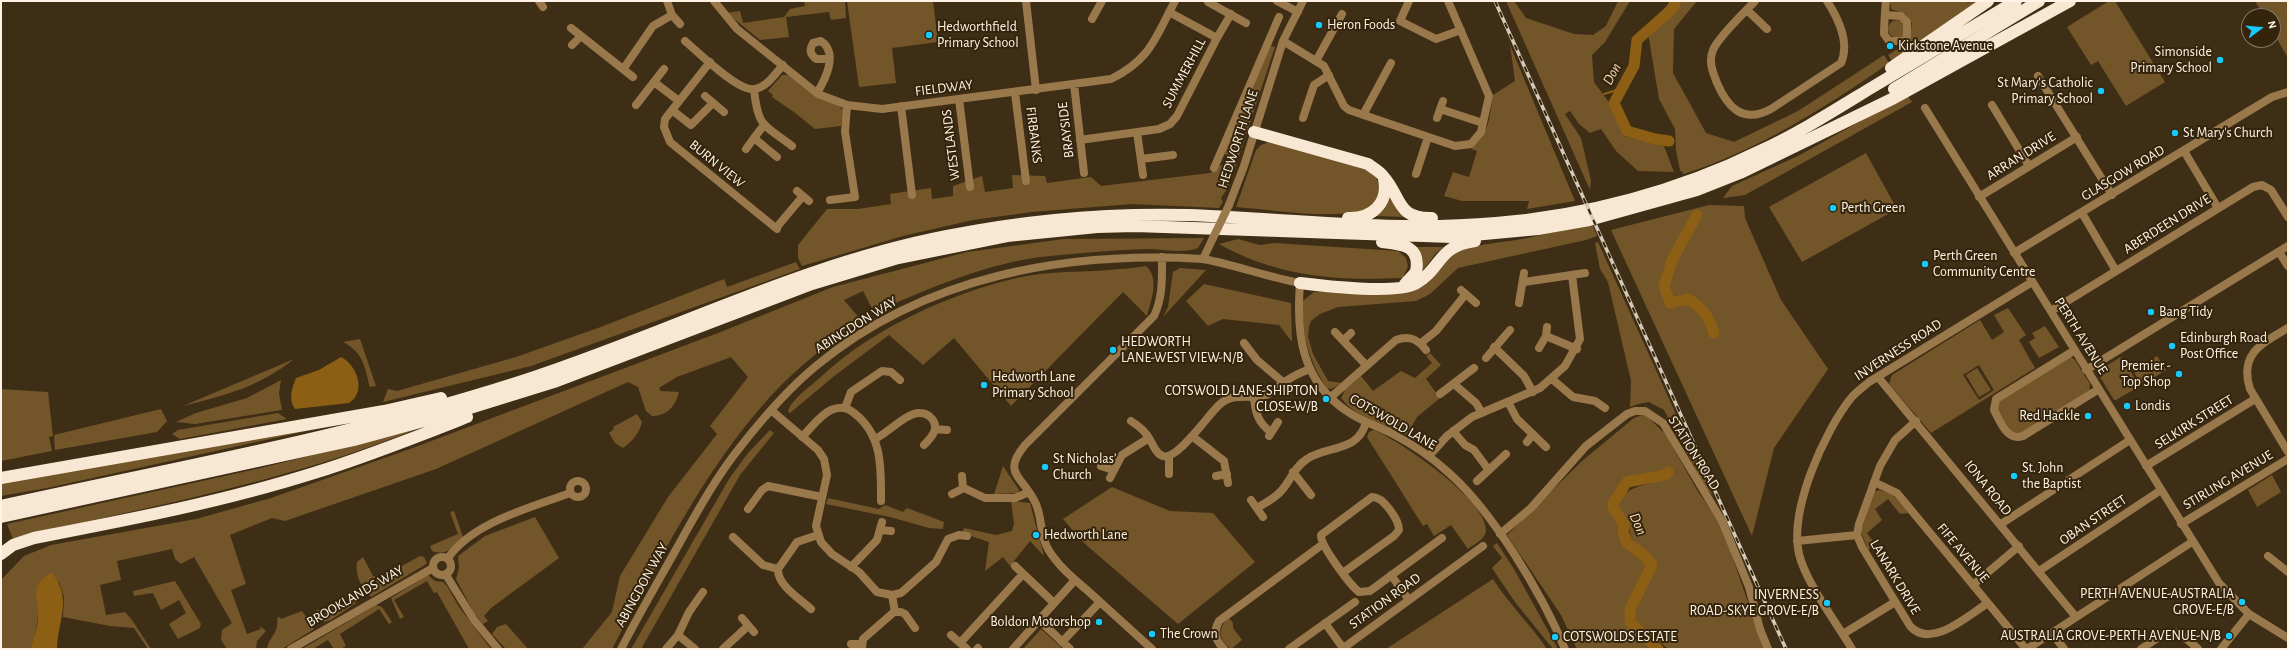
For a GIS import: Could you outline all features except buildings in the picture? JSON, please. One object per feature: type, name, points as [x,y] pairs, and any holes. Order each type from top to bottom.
[{"type":"highway","points":[[1811,124],[1988,1]]},
{"type":"highway","points":[[5,511],[365,426],[470,398],[566,366],[820,269],[921,241],[1016,224],[1074,218],[1170,215],[1410,227],[1536,224],[1680,184],[1759,152],[1811,124],[2016,1]]},
{"type":"highway","points":[[1802,143],[2039,1]]},
{"type":"highway","points":[[1,554],[13,545],[34,538],[187,506],[312,474],[382,450],[557,381],[812,284],[891,260],[946,246],[1007,236],[1097,227],[1135,226],[1437,237],[1596,218],[1697,190],[1740,173],[1894,98],[2070,1]]},
{"type":"highway","points":[[1254,132],[1368,164],[1383,176],[1406,213],[1419,219],[1509,216],[1536,224]]},
{"type":"highway","points":[[1264,219],[1301,217],[1360,219],[1375,211],[1385,196],[1383,176]]},
{"type":"highway","points":[[1300,283],[1349,288],[1399,288],[1416,283],[1426,275],[1441,256],[1455,246],[1473,242],[1525,236],[1536,224]]},
{"type":"highway","points":[[1322,232],[1337,238],[1406,246],[1412,250],[1416,258],[1416,272],[1408,282],[1399,288]]},
{"type":"highway","points":[[1,478],[384,411],[566,366]]},
{"type":"highway","points":[[5,511],[354,440],[457,412],[557,381]]},
{"type":"street","points":[[667,1],[672,15],[680,24]]},
{"type":"street","name":"FIELDWAY","points":[[714,1],[737,29],[817,93],[847,105],[882,109],[1015,93],[1111,79],[1130,70],[1146,55],[1175,1]]},
{"type":"street","points":[[1026,1],[1036,90]]},
{"type":"street","points":[[1092,20],[1102,1]]},
{"type":"street","points":[[1277,1],[1298,12]]},
{"type":"street","name":"HEDWORTH LANE","points":[[1202,259],[1238,184],[1282,44],[1303,1]]},
{"type":"street","points":[[1409,1],[1400,21],[1436,39],[1461,30]]},
{"type":"street","points":[[1269,41],[1282,44],[1324,66],[1344,106],[1349,110],[1455,146],[1471,144],[1481,132],[1489,96],[1448,1]]},
{"type":"street","points":[[1755,1],[1716,44],[1711,56],[1712,70],[1726,102],[1734,109],[1750,115],[1766,112],[1841,63],[1845,52],[1844,41],[1827,1]]},
{"type":"street","points":[[1885,15],[1886,1]]},
{"type":"street","points":[[1208,2],[1246,23]]},
{"type":"street","points":[[1747,10],[1767,29]]},
{"type":"street","name":"SUMMERHILL","points":[[1169,12],[1217,38]]},
{"type":"street","name":"SUMMERHILL","points":[[1080,140],[1159,129],[1170,124],[1177,116],[1231,14]]},
{"type":"street","points":[[1316,61],[1342,14]]},
{"type":"street","points":[[624,68],[653,26],[672,15]]},
{"type":"street","name":"HEDWORTH LANE","points":[[1214,168],[1221,160],[1279,16]]},
{"type":"street","points":[[571,28],[624,68],[633,77]]},
{"type":"street","points":[[572,46],[581,36]]},
{"type":"street","points":[[685,41],[737,84],[754,90],[765,85],[783,65]]},
{"type":"street","points":[[817,93],[828,75],[829,59]]},
{"type":"street","name":"BURN VIEW","points":[[710,62],[665,119],[664,127],[670,142],[776,228],[803,196]]},
{"type":"street","points":[[1363,115],[1391,63]]},
{"type":"street","points":[[636,105],[664,69]]},
{"type":"street","points":[[1307,113],[1314,85],[1329,75]]},
{"type":"street","points":[[2038,76],[2112,195]]},
{"type":"street","points":[[654,82],[679,101]]},
{"type":"street","name":"BRAYSIDE","points":[[1074,84],[1084,173]]},
{"type":"street","points":[[754,90],[756,113],[764,125],[792,146]]},
{"type":"street","name":"GLASGOW ROAD","points":[[2014,253],[2272,97],[2288,92]]},
{"type":"street","name":"FIRBANKS","points":[[1015,93],[1027,181]]},
{"type":"street","points":[[705,96],[724,112]]},
{"type":"street","name":"WESTLANDS","points":[[959,99],[970,187]]},
{"type":"street","name":"BURN VIEW","points":[[672,110],[691,125],[713,103]]},
{"type":"street","points":[[847,105],[845,132],[856,206]]},
{"type":"street","points":[[1437,118],[1441,105],[1483,123]]},
{"type":"street","points":[[1992,105],[2029,166]]},
{"type":"street","points":[[901,106],[912,195]]},
{"type":"street","name":"PERTH AVENUE","points":[[1925,108],[2192,542],[2219,583],[2249,614],[2288,638]]},
{"type":"street","points":[[746,149],[764,125]]},
{"type":"street","points":[[1137,132],[1143,175]]},
{"type":"street","points":[[1416,174],[1428,137]]},
{"type":"street","name":"ARRAN DRIVE","points":[[1980,197],[2077,137]]},
{"type":"street","points":[[754,138],[777,157]]},
{"type":"street","points":[[2184,151],[2218,208]]},
{"type":"street","points":[[1141,159],[1173,155]]},
{"type":"street","name":"ABERDEEN DRIVE","points":[[2051,311],[2253,187],[2262,184],[2271,190],[2288,217]]},
{"type":"street","points":[[830,200],[855,197]]},
{"type":"street","points":[[2082,213],[2116,271]]},
{"type":"street","points":[[2086,370],[2288,246]]},
{"type":"street","points":[[2279,252],[2288,266]]},
{"type":"street","points":[[1148,648],[1075,580],[1048,549],[1043,536],[1039,510],[1014,470],[1013,465],[1016,457],[1154,316],[1160,302],[1162,290],[1162,257]]},
{"type":"street","name":"ABINGDON WAY","points":[[621,649],[715,482],[740,447],[771,410],[816,366],[840,347],[879,322],[940,294],[972,282],[1031,268],[1094,260],[1162,257],[1202,259],[1237,266],[1277,279],[1300,283]]},
{"type":"street","points":[[1519,303],[1519,293],[1524,282],[1524,273]]},
{"type":"street","points":[[1524,282],[1585,273]]},
{"type":"street","points":[[1429,456],[1453,431],[1472,417],[1533,392],[1552,379],[1565,366],[1577,349],[1580,339],[1580,327],[1572,275]]},
{"type":"street","name":"INVERNESS ROAD","points":[[1852,649],[1808,577],[1802,563],[1797,541],[1802,505],[1817,461],[1831,431],[1852,397],[1878,377],[2032,282]]},
{"type":"street","name":"COTSWOLD LANE","points":[[1300,283],[1298,328],[1301,343],[1310,369],[1331,398],[1348,412],[1401,438],[1429,456],[1449,472],[1472,496],[1500,534],[1548,614],[1565,649]]},
{"type":"street","points":[[1421,344],[1436,331],[1463,293],[1476,303]]},
{"type":"street","points":[[1539,348],[1546,336],[1547,327]]},
{"type":"street","points":[[2288,328],[2257,348],[2250,356],[2247,365],[2246,378],[2255,399],[2288,452]]},
{"type":"street","points":[[1486,358],[1510,330]]},
{"type":"street","points":[[1335,332],[1366,365]]},
{"type":"street","points":[[1344,340],[1351,333]]},
{"type":"street","points":[[1546,336],[1577,349]]},
{"type":"street","points":[[1331,398],[1366,365],[1396,340],[1408,337],[1421,344],[1426,350]]},
{"type":"street","points":[[1244,343],[1256,360],[1284,382]]},
{"type":"street","points":[[1494,347],[1524,376],[1533,392]]},
{"type":"street","points":[[2075,350],[1996,399],[1994,410],[2008,434],[2014,437],[2023,436],[2099,389]]},
{"type":"street","points":[[1440,394],[1474,368]]},
{"type":"street","points":[[1131,421],[1150,438],[1159,454],[1169,456],[1180,450],[1224,401],[1241,395],[1254,397],[1267,394],[1284,382],[1310,369]]},
{"type":"street","points":[[845,408],[851,392],[882,371],[891,372],[900,380]]},
{"type":"street","name":"IONA ROAD","points":[[1878,377],[1916,421],[2076,617]]},
{"type":"street","points":[[1552,379],[1573,397],[1596,398],[1605,408]]},
{"type":"street","points":[[1454,384],[1476,403],[1482,413]]},
{"type":"street","points":[[1254,397],[1256,414],[1261,424],[1270,434],[1278,422]]},
{"type":"street","name":"SELKIRK STREET","points":[[2146,466],[2255,399]]},
{"type":"street","points":[[1508,402],[1517,419],[1546,446]]},
{"type":"street","points":[[802,437],[829,411],[845,408],[862,420],[874,438],[881,461],[881,501]]},
{"type":"street","points":[[771,410],[818,450],[824,459],[827,476],[817,520],[818,535],[824,546],[832,554],[851,567],[877,592],[892,595],[901,593],[917,577],[932,567],[948,539],[959,535],[966,536]]},
{"type":"street","name":"STATION ROAD","points":[[1500,534],[1531,508],[1586,446],[1601,433],[1627,414],[1635,411],[1645,411],[1663,423],[1722,521],[1749,587],[1760,629],[1768,649]]},
{"type":"street","points":[[874,438],[918,412],[928,415],[934,422],[935,429],[924,444]]},
{"type":"street","name":"LANARK DRIVE","points":[[1916,421],[1895,440],[1874,482],[1857,535],[1862,547],[1895,602],[1913,629],[1921,634],[1930,635],[1946,629],[1988,603]]},
{"type":"street","points":[[1257,508],[1278,494],[1293,472],[1308,459],[1342,447],[1358,438],[1364,430],[1366,422]]},
{"type":"street","points":[[935,429],[947,430]]},
{"type":"street","points":[[1453,431],[1465,445],[1474,450],[1488,469]]},
{"type":"street","points":[[1527,442],[1533,434]]},
{"type":"street","points":[[1192,436],[1222,458],[1226,465],[1228,483]]},
{"type":"street","points":[[1101,466],[1111,474],[1122,455],[1150,438]]},
{"type":"street","points":[[2000,524],[2130,440]]},
{"type":"street","points":[[1477,481],[1488,469],[1506,454]]},
{"type":"street","points":[[1169,456],[1169,474]]},
{"type":"street","name":"STIRLING AVENUE","points":[[2181,524],[2288,459]]},
{"type":"street","points":[[1293,472],[1311,495]]},
{"type":"street","points":[[1216,476],[1227,474]]},
{"type":"street","points":[[962,476],[963,488]]},
{"type":"street","name":"FIFE AVENUE","points":[[1874,482],[1897,493],[2026,649]]},
{"type":"street","points":[[748,509],[762,490],[768,486],[822,497]]},
{"type":"street","points":[[963,488],[985,498],[1015,498],[1029,492]]},
{"type":"street","points":[[952,494],[963,488]]},
{"type":"street","name":"OBAN STREET","points":[[2039,571],[2161,490]]},
{"type":"street","points":[[446,575],[439,575],[433,568],[437,558],[448,558],[462,542],[486,526],[570,493]]},
{"type":"street","points":[[1344,572],[1397,533],[1399,526],[1394,517],[1381,501],[1372,497],[1323,532],[1321,538],[1323,544],[1356,590],[1362,593],[1370,591],[1442,538]]},
{"type":"street","points":[[1251,500],[1263,517]]},
{"type":"street","points":[[851,567],[877,540],[881,526],[891,531]]},
{"type":"street","points":[[811,609],[782,582],[778,574],[778,569],[797,542],[818,535]]},
{"type":"street","points":[[1797,541],[1857,535]]},
{"type":"street","points":[[733,537],[763,565],[778,569]]},
{"type":"street","points":[[2026,649],[2192,542]]},
{"type":"street","points":[[1224,649],[1216,639],[1215,632],[1219,621],[1323,544]]},
{"type":"street","name":"STATION ROAD","points":[[1343,649],[1483,546]]},
{"type":"street","points":[[1973,585],[2019,546]]},
{"type":"street","points":[[2268,556],[2288,572]]},
{"type":"street","points":[[446,575],[452,566],[448,558]]},
{"type":"street","points":[[1015,566],[1054,603]]},
{"type":"street","name":"BROOKLANDS WAY","points":[[291,649],[433,568]]},
{"type":"street","points":[[960,643],[1023,574]]},
{"type":"street","points":[[446,575],[474,620],[498,649]]},
{"type":"street","points":[[1391,575],[1409,600]]},
{"type":"street","points":[[1013,649],[1075,580]]},
{"type":"street","points":[[666,649],[678,635],[689,612],[703,592]]},
{"type":"street","points":[[892,595],[895,612]]},
{"type":"street","points":[[1062,642],[1100,602]]},
{"type":"street","points":[[1289,649],[1355,602]]},
{"type":"street","points":[[1843,634],[1895,602]]},
{"type":"street","points":[[895,612],[905,614],[915,628]]},
{"type":"street","points":[[851,644],[862,646],[866,636],[895,612]]},
{"type":"street","points":[[2221,649],[2249,614]]},
{"type":"street","points":[[723,649],[751,629],[742,618]]},
{"type":"street","points":[[1038,620],[1070,649]]},
{"type":"street","points":[[1325,623],[1343,649]]},
{"type":"street","points":[[2141,649],[2165,634],[2175,632],[2186,638],[2198,649]]},
{"type":"street","points":[[2052,633],[2064,649]]},
{"type":"street","points":[[678,635],[695,649]]},
{"type":"street","points":[[951,635],[967,649]]},
{"type":"shaded area","points":[[804,1],[845,1],[846,18],[831,20],[829,12],[786,17],[789,37],[760,40],[727,13],[740,11],[743,23],[784,17],[790,9],[805,6]]},
{"type":"shaded area","points":[[847,1],[933,1],[938,42],[892,48],[896,83],[859,87]]},
{"type":"shaded area","points":[[1506,1],[1514,1],[1526,18],[1574,34],[1593,35],[1606,26],[1618,1],[1630,1],[1605,42],[1592,55],[1594,82],[1608,101],[1624,136],[1664,146],[1674,172],[1638,171],[1616,151],[1601,129],[1590,133],[1579,124],[1570,111],[1565,114],[1581,138],[1591,181],[1590,190]]},
{"type":"shaded area","points":[[1670,1],[1697,1],[1674,29],[1673,73],[1706,133],[1734,142],[1798,111],[1884,55],[1889,63],[1816,112],[1765,140],[1738,153],[1684,174],[1680,170],[1676,151],[1675,129],[1659,99],[1648,33]]},
{"type":"shaded area","points":[[1890,1],[1970,1],[1964,6],[1971,1],[1982,1],[1892,61],[1888,55],[1909,42],[1912,23],[1905,14],[1891,9]]},
{"type":"shaded area","points":[[2109,1],[2115,1],[2165,82],[2126,106],[2098,61],[2091,65],[2067,27]]},
{"type":"shaded area","points":[[2255,1],[2288,1],[2288,58],[2281,46],[2281,8],[2259,8]]},
{"type":"shaded area","points":[[1897,20],[1903,23],[1906,29],[1903,35],[1897,38],[1891,35],[1888,29],[1891,23]]},
{"type":"shaded area","points":[[1510,45],[1575,201],[1527,209],[1529,201],[1462,201],[1444,196],[1453,172],[1469,177],[1477,151],[1471,149],[1482,136],[1488,125],[1493,95],[1515,81]]},
{"type":"shaded area","points":[[1270,46],[1275,47],[1228,188],[1221,198],[1223,202],[1219,208],[1132,204],[1032,212],[973,220],[903,236],[802,266],[798,258],[798,245],[827,209],[858,209],[891,204],[890,194],[931,188],[932,199],[953,196],[953,186],[982,176],[985,192],[1013,188],[1012,175],[1045,176],[1047,183],[1091,177],[1101,186],[1210,173],[1218,169],[1219,166],[1225,164],[1228,158],[1224,153]]},
{"type":"shaded area","points":[[782,75],[788,75],[816,95],[839,106],[843,110],[841,126],[815,129],[772,97],[773,95],[768,91]]},
{"type":"shaded area","points":[[1907,95],[1912,102],[1745,195],[1723,198],[1732,186],[1800,155]]},
{"type":"shaded area","points":[[1269,142],[1339,159],[1364,168],[1371,172],[1378,181],[1379,192],[1375,201],[1369,208],[1363,211],[1332,214],[1300,213],[1236,207],[1256,150],[1261,145]]},
{"type":"shaded area","name":"Perth Green","points":[[1866,153],[1897,209],[1802,262],[1769,207]]},
{"type":"shaded area","points":[[1388,194],[1407,217],[1376,216],[1384,208]]},
{"type":"shaded area","points":[[1709,205],[1744,206],[1745,218],[1781,300],[1828,369],[1774,448],[1752,536],[1611,230]]},
{"type":"shaded area","points":[[1592,224],[1597,236],[1586,240],[1458,268],[1430,294],[1416,301],[1338,307],[1320,314],[1311,321],[1309,327],[1308,337],[1313,354],[1328,381],[1342,383],[1331,389],[1327,388],[1315,368],[1303,325],[1303,301],[1314,292],[1394,292],[1460,248],[1523,239]]},
{"type":"shaded area","points":[[1204,238],[1198,248],[1186,251],[1147,249],[1098,252],[1050,256],[1004,264],[938,285],[874,312],[863,291],[844,300],[861,320],[801,366],[779,387],[745,426],[702,487],[664,551],[612,649],[582,649],[612,612],[620,576],[668,497],[717,434],[710,426],[748,377],[731,357],[677,377],[659,388],[661,391],[679,392],[673,406],[666,412],[657,416],[652,416],[646,411],[638,387],[628,382],[436,469],[285,521],[272,518],[230,535],[246,584],[231,590],[247,634],[261,629],[260,626],[266,631],[257,641],[256,649],[227,649],[221,640],[222,630],[232,623],[194,557],[181,564],[175,559],[172,549],[117,561],[121,580],[100,585],[106,615],[125,612],[151,649],[148,649],[134,628],[110,626],[63,617],[64,597],[59,582],[37,586],[38,616],[35,637],[30,649],[1,649],[1,580],[24,556],[51,545],[196,519],[271,498],[410,449],[718,333],[833,287],[967,252],[1064,239]]},
{"type":"shaded area","points":[[1238,239],[1260,245],[1274,243],[1398,251],[1406,258],[1408,266],[1403,278],[1354,279],[1308,274],[1263,264],[1219,244]]},
{"type":"shaded area","points":[[1598,242],[1713,496],[1704,485],[1664,410],[1649,402],[1630,407],[1631,381],[1608,282],[1600,269],[1595,243]]},
{"type":"shaded area","points":[[1414,247],[1444,247],[1436,253],[1418,277]]},
{"type":"shaded area","points":[[796,262],[800,269],[531,366],[383,402],[388,389],[397,391],[516,357],[598,328],[724,279],[727,287]]},
{"type":"shaded area","name":"Hedworth Lane Primary School","points":[[1146,266],[1153,277],[1154,283],[1147,316],[1123,292],[1011,406],[954,338],[923,365],[889,335],[833,377],[790,413],[788,411],[794,401],[843,358],[889,328],[940,303],[966,293],[1029,275],[1126,269]]},
{"type":"shaded area","points":[[1180,268],[1206,270],[1163,317],[1168,307],[1173,272]]},
{"type":"shaded area","points":[[1204,284],[1291,303],[1292,342],[1279,325],[1223,319],[1208,326],[1186,301]]},
{"type":"shaded area","points":[[2008,308],[2026,335],[2019,340],[2035,368],[1931,433],[1889,384],[1892,375],[1980,320],[1992,340],[2004,332],[1994,315]],"holes":[[[1979,365],[1994,390],[1979,400],[1963,375]]]},
{"type":"shaded area","points":[[2045,326],[2059,347],[2039,358],[2029,342],[2035,338],[2032,333]]},
{"type":"shaded area","points":[[360,339],[376,386],[370,387],[364,366],[359,356],[350,346],[343,342]]},
{"type":"shaded area","points":[[1430,353],[1441,365],[1426,379],[1440,398],[1417,417],[1407,435],[1363,416],[1347,405],[1341,398],[1345,390],[1361,376],[1373,391],[1401,371],[1415,378],[1432,363],[1426,356]]},
{"type":"shaded area","points":[[2157,356],[2166,370],[2142,385],[2135,374],[2136,369]]},
{"type":"shaded area","points":[[341,357],[352,366],[358,379],[358,392],[354,398],[349,403],[295,409],[291,397],[296,378],[319,370]]},
{"type":"shaded area","points":[[2071,357],[2075,360],[2090,384],[2089,392],[2020,435],[2012,435],[1996,409],[1997,402],[2067,358]]},
{"type":"shaded area","points":[[2121,357],[2140,386],[2114,400],[2100,377],[2101,369]]},
{"type":"shaded area","points":[[294,359],[268,377],[242,389],[183,406]]},
{"type":"shaded area","points":[[1977,368],[1991,390],[1979,397],[1966,375]]},
{"type":"shaded area","points":[[281,380],[279,394],[282,410],[195,424],[176,422],[196,413],[247,398]]},
{"type":"shaded area","points":[[1,389],[48,392],[53,436],[49,437],[52,451],[1,461]]},
{"type":"shaded area","points":[[161,409],[167,421],[157,432],[55,450],[54,435]]},
{"type":"shaded area","points":[[278,413],[287,419],[180,439],[172,434],[178,430]]},
{"type":"shaded area","points":[[637,414],[642,422],[641,426],[635,436],[623,448],[615,443],[609,433],[614,429],[613,427]]},
{"type":"shaded area","points":[[1645,414],[1666,435],[1697,490],[1718,520],[1730,550],[1764,649],[1668,649],[1634,619],[1634,608],[1656,569],[1649,557],[1632,542],[1628,524],[1618,511],[1617,502],[1630,490],[1655,482],[1669,474],[1665,472],[1625,482],[1610,505],[1628,548],[1646,561],[1648,565],[1647,573],[1636,590],[1626,616],[1628,623],[1653,649],[1577,649],[1561,615],[1507,535],[1582,461],[1634,418]]},
{"type":"shaded area","points":[[375,416],[47,488],[1,496],[1,483]]},
{"type":"shaded area","points":[[417,429],[368,448],[318,464],[217,492],[166,504],[13,539],[7,524],[261,468]]},
{"type":"shaded area","points":[[770,430],[774,433],[740,475],[641,649],[631,649],[729,479],[748,453]]},
{"type":"shaded area","points":[[1374,430],[1403,446],[1458,488],[1472,503],[1482,517],[1486,530],[1482,539],[1468,549],[1451,525],[1434,536],[1427,524],[1423,526],[1367,437],[1369,432]]},
{"type":"shaded area","points":[[1003,466],[1019,490],[1018,493],[994,494]]},
{"type":"shaded area","points":[[2272,475],[2281,492],[2257,507],[2248,490]]},
{"type":"shaded area","points":[[1112,487],[1170,511],[1213,513],[1255,562],[1178,624],[1084,543],[1063,519]]},
{"type":"shaded area","points":[[1879,490],[1892,494],[1909,513],[1900,514],[1888,499],[1875,509],[1882,520],[1867,533],[1875,544],[1868,550],[1861,532],[1874,492]]},
{"type":"shaded area","points":[[828,498],[879,509],[885,505],[903,512],[907,508],[944,522],[943,529],[929,528],[890,517],[826,504]]},
{"type":"shaded area","points":[[1011,501],[1030,503],[1044,556],[1030,541],[1010,566],[1003,557],[985,571],[989,542],[962,533],[964,528],[996,535],[1012,531],[1014,524]]},
{"type":"shaded area","points":[[454,511],[463,537],[456,545],[446,552],[432,551],[430,546],[458,534],[450,512]]},
{"type":"shaded area","points":[[535,517],[559,558],[491,608],[484,616],[488,621],[483,624],[474,613],[456,579],[459,568],[458,556],[485,536]]},
{"type":"shaded area","points":[[1497,543],[1514,569],[1557,647],[1556,649],[1553,649],[1515,602],[1492,568],[1502,558],[1493,546]]},
{"type":"shaded area","points":[[420,556],[424,557],[427,563],[371,597],[364,589],[358,577],[357,562],[363,557],[373,576],[380,578]]},
{"type":"shaded area","points":[[52,573],[62,592],[63,601],[57,649],[30,649],[38,615],[36,596],[37,586],[40,581]]},
{"type":"shaded area","points":[[428,575],[435,581],[443,582],[447,586],[459,607],[491,649],[469,649],[437,592],[434,593],[427,581],[394,600],[404,617],[400,619],[391,598]]},
{"type":"shaded area","points":[[1493,579],[1547,649],[1386,649]]},
{"type":"shaded area","points":[[175,581],[201,624],[200,628],[178,639],[169,624],[186,613],[179,600],[161,610],[153,593],[134,596],[133,591]]},
{"type":"shaded area","points":[[357,592],[359,601],[331,620],[324,622],[313,613],[319,609],[322,615],[353,600],[351,595]]},
{"type":"shaded area","points":[[376,605],[382,607],[392,622],[389,624],[379,609],[340,634],[346,646],[341,649],[334,649],[328,640],[313,649],[302,649]]},
{"type":"shaded area","points":[[302,611],[314,629],[282,649],[267,649],[277,628],[277,618],[280,617],[281,619]]},
{"type":"shaded area","points":[[1229,618],[1233,623],[1233,628],[1242,640],[1231,649],[1224,642],[1221,634],[1222,626]]},
{"type":"shaded area","points":[[506,624],[528,649],[506,649],[492,634],[497,627]]},
{"type":"shaded area","points":[[1041,629],[1063,649],[1023,649]]},
{"type":"waterway","name":"Don","points":[[1669,141],[1655,139],[1627,131],[1614,103],[1634,66],[1637,40],[1672,9],[1676,1]]},
{"type":"waterway","points":[[1604,94],[1620,89]]},
{"type":"waterway","name":"Don","points":[[1697,215],[1673,258],[1664,286],[1670,303],[1688,299],[1702,309],[1708,318],[1714,333]]},
{"type":"waterway","name":"Don","points":[[1658,649],[1630,622],[1630,609],[1652,565],[1645,556],[1627,543],[1623,531],[1624,524],[1613,507],[1613,503],[1627,482],[1665,475],[1668,472]]},
{"type":"railway","points":[[1495,1],[1786,649]]},
{"type":"place","name":"Heron Foods","points":[[1319,25]]},
{"type":"place","name":"Hedworthfield Primary School","points":[[929,35]]},
{"type":"place","name":"Kirkstone Avenue","points":[[1890,46]]},
{"type":"place","name":"Simonside Primary School","points":[[2220,60]]},
{"type":"place","name":"St Mary's Catholic Primary School","points":[[2101,91]]},
{"type":"place","name":"St Mary's Church","points":[[2175,133]]},
{"type":"place","name":"Perth Green","points":[[1833,208]]},
{"type":"place","name":"Perth Green Community Centre","points":[[1925,264]]},
{"type":"place","name":"Bang Tidy","points":[[2151,312]]},
{"type":"place","name":"Edinburgh Road Post Office","points":[[2172,346]]},
{"type":"place","name":"HEDWORTH LANE-WEST VIEW-N/B","points":[[1113,350]]},
{"type":"place","name":"Premier - Top Shop","points":[[2179,374]]},
{"type":"place","name":"Hedworth Lane Primary School","points":[[984,385]]},
{"type":"place","name":"COTSWOLD LANE-SHIPTON CLOSE-W/B","points":[[1326,399]]},
{"type":"place","name":"Londis","points":[[2127,406]]},
{"type":"place","name":"Red Hackle","points":[[2088,416]]},
{"type":"place","name":"St Nicholas’ Church","points":[[1045,467]]},
{"type":"place","name":"St. John the Baptist","points":[[2014,476]]},
{"type":"place","name":"Hedworth Lane","points":[[1036,535]]},
{"type":"place","name":"PERTH AVENUE-AUSTRALIA GROVE-E/B","points":[[2242,602]]},
{"type":"place","name":"INVERNESS ROAD-SKYE GROVE-E/B","points":[[1827,603]]},
{"type":"place","name":"Boldon Motorshop","points":[[1099,622]]},
{"type":"place","name":"The Crown","points":[[1152,634]]},
{"type":"place","name":"AUSTRALIA GROVE-PERTH AVENUE-N/B","points":[[2229,636]]},
{"type":"place","name":"COTSWOLDS ESTATE","points":[[1555,637]]}]
